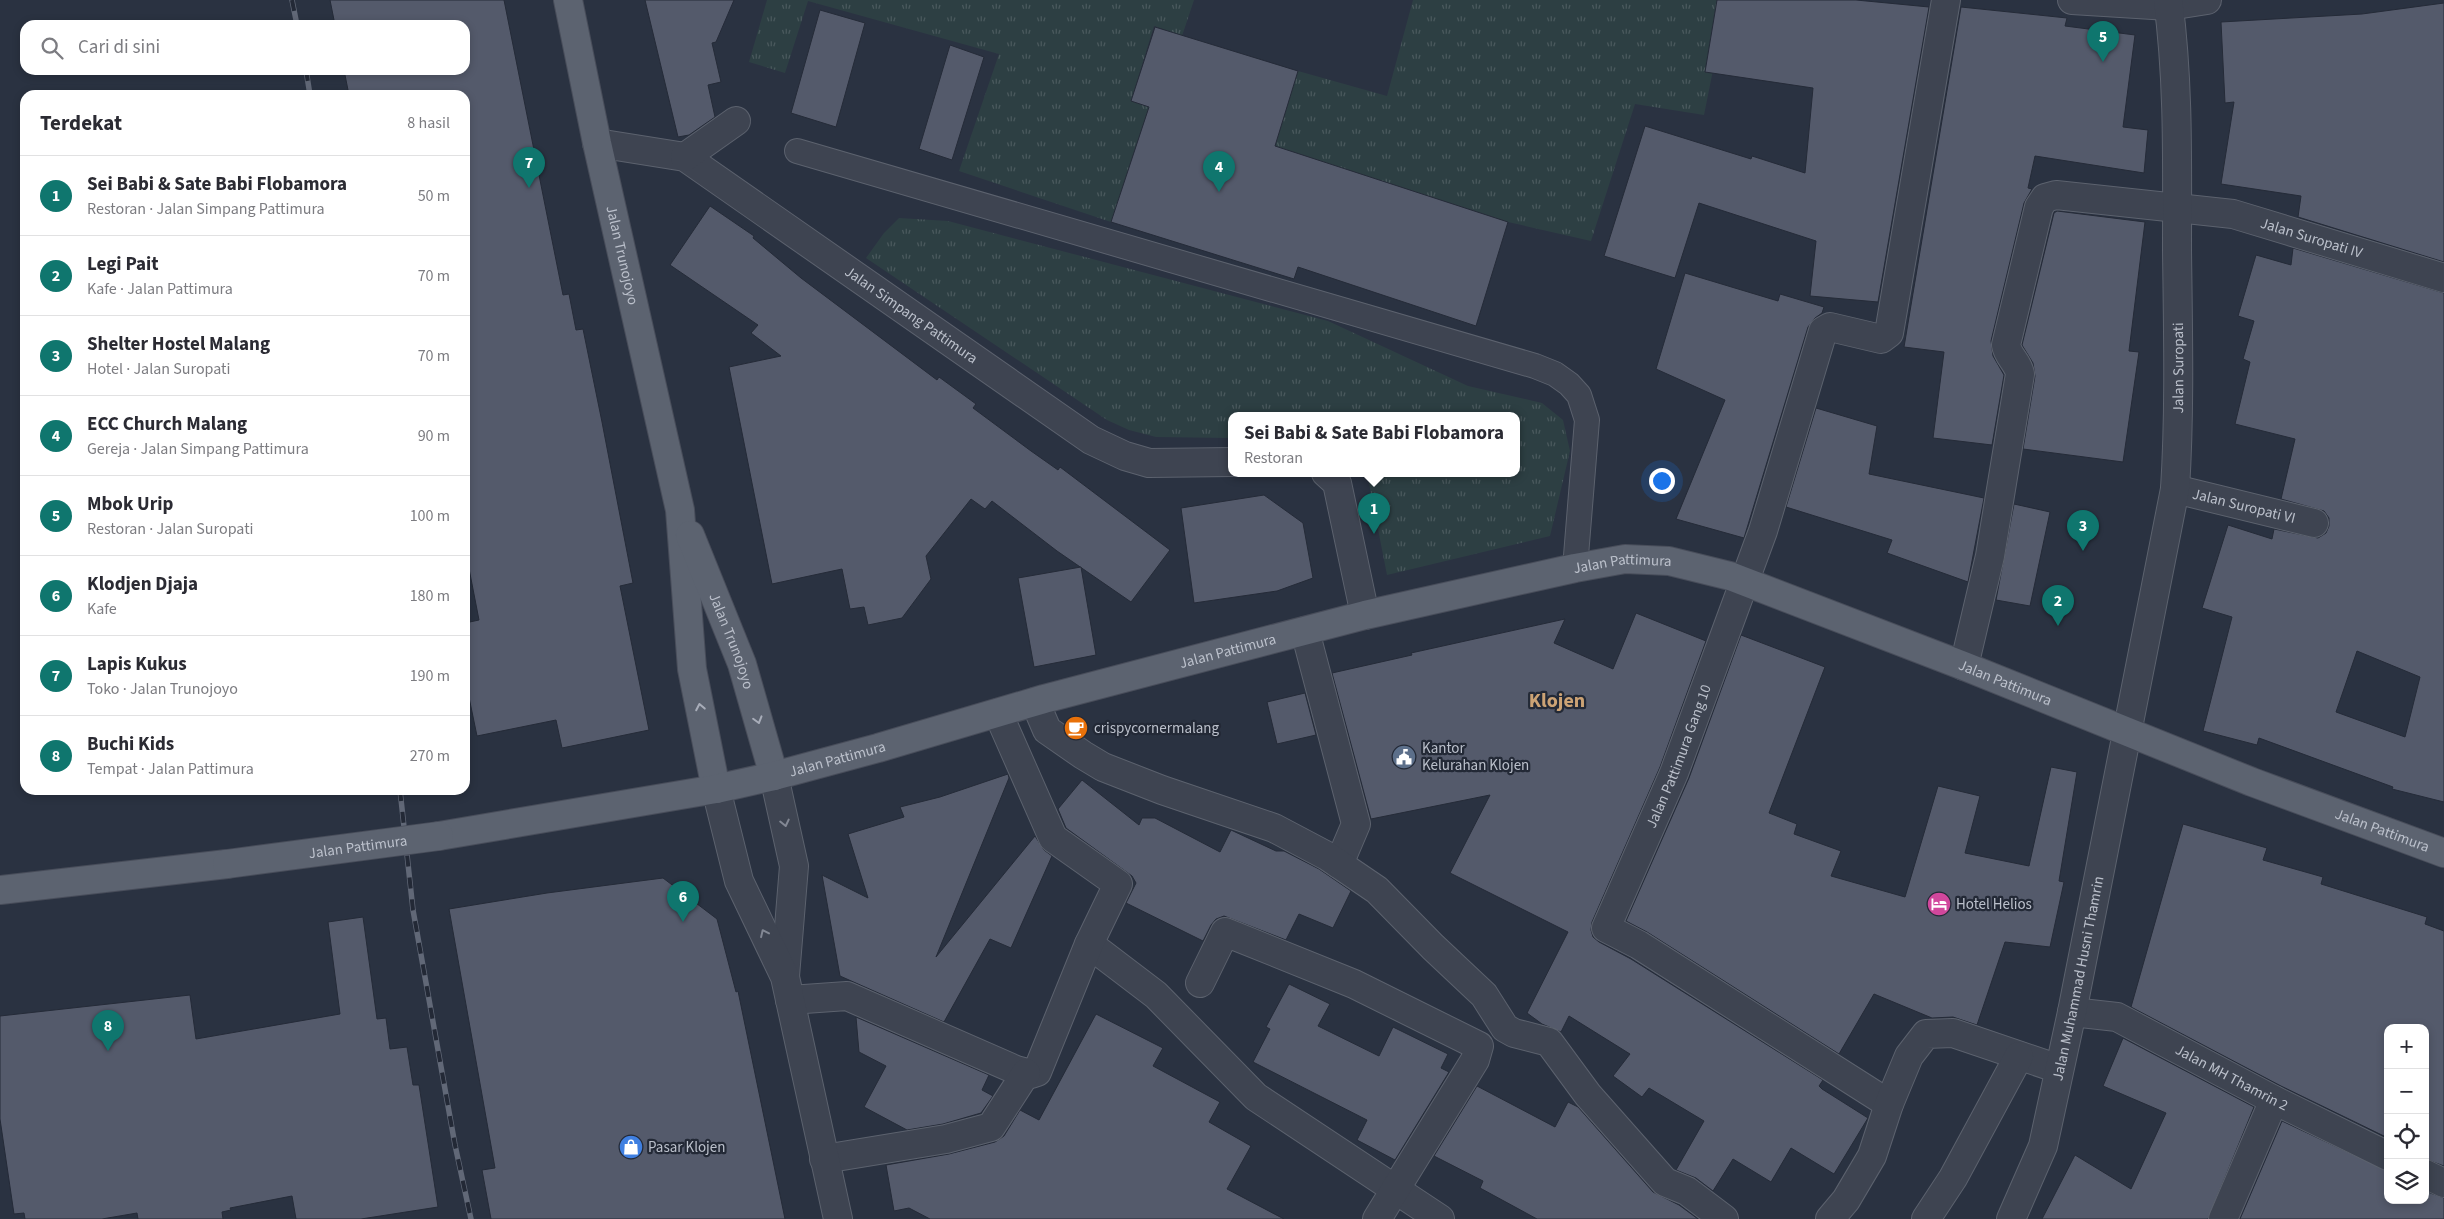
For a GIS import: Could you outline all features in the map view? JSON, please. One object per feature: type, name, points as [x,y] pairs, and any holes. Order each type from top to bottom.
[{"type":"main road","name":"Jalan Trunojoyo","points":[[568,0],[597,143],[680,510],[692,669],[716,789]]},
{"type":"main road","name":"Jalan Trunojoyo","points":[[680,510],[742,664],[774,776]]},
{"type":"main road","name":"Jalan Pattimura","points":[[0,890],[227,864],[438,836],[716,789],[774,776],[1035,702],[1365,615],[1575,568],[1625,559],[1669,561],[1730,576],[1964,666],[2252,782],[2444,853]]},
{"type":"street","name":"Jalan Pattimura Gang 10","points":[[1889,1104],[1639,945],[1606,928],[1674,773],[1763,530],[1823,331],[1830,328],[1881,339],[1889,333],[1946,0]]},
{"type":"street","points":[[2072,0],[2169,3],[2207,0]]},
{"type":"street","name":"Jalan Suropati","points":[[2128,732],[2175,489],[2178,442],[2176,70],[2169,3]]},
{"type":"street","points":[[685,157],[736,121]]},
{"type":"street","name":"Jalan Simpang Pattimura","points":[[597,143],[685,157],[1092,440],[1125,456],[1149,463],[1228,462]]},
{"type":"street","name":"Jalan Suropati IV","points":[[1964,666],[1990,556],[2020,374],[2018,364],[2007,354],[2006,345],[2039,207],[2044,198],[2056,195],[2233,214],[2444,278]]},
{"type":"street","points":[[1330,477],[1337,483],[1365,615]]},
{"type":"street","name":"Jalan Suropati VI","points":[[2175,489],[2314,524]]},
{"type":"street","points":[[1305,631],[1356,824],[1339,864]]},
{"type":"street","points":[[1035,702],[1046,730],[1083,756],[1103,767],[1162,790],[1274,828],[1339,864],[1377,890],[1484,995],[1505,1028],[1514,1033],[1549,1042],[1588,1095],[1665,1182],[1687,1191],[1724,1219]]},
{"type":"street","points":[[787,989],[847,996],[1026,1073],[1037,1072],[1089,944],[1118,884],[1053,838],[998,714]]},
{"type":"street","name":"Jalan Muhammad Husni Thamrin","points":[[2011,1219],[2043,1146],[2128,732]]},
{"type":"street","points":[[774,776],[794,866],[787,989]]},
{"type":"street","points":[[716,789],[739,880],[787,989],[838,1219]]},
{"type":"street","points":[[1200,983],[1225,932],[1354,984],[1479,1046],[1475,1060],[1377,1219]]},
{"type":"street","points":[[1089,944],[1156,994],[1256,1097],[1440,1219]]},
{"type":"street","name":"Jalan MH Thamrin 2","points":[[2072,1012],[2117,1017],[2274,1100],[2384,1154]]},
{"type":"street","points":[[1830,1219],[1846,1200],[1872,1156],[1889,1104],[1909,1056],[1926,1034],[1953,1033],[2059,1069]]},
{"type":"street","points":[[1926,1219],[1953,1178],[2019,1056]]},
{"type":"street","points":[[824,1159],[946,1139],[991,1127],[1026,1073]]},
{"type":"street","points":[[2223,1219],[2274,1100]]},
{"type":"street","points":[[2429,1176],[2444,1183]]},
{"type":"lane","points":[[797,151],[1516,360],[1555,374],[1569,384],[1579,395],[1587,420],[1575,568]]},
{"type":"green space","points":[[767,0],[1194,0],[1182,36],[1154,26],[1131,101],[1149,107],[1111,222],[959,171],[999,54],[808,1],[785,73],[749,62]]},
{"type":"green space","points":[[1413,0],[1727,0],[1704,115],[1635,104],[1591,241],[1508,222],[1275,146],[1298,71],[1387,96]]},
{"type":"green space","points":[[899,218],[948,221],[1328,321],[1468,386],[1542,403],[1563,420],[1570,451],[1550,536],[1387,575],[1368,477],[1520,477],[1520,412],[1228,412],[1228,438],[1156,437],[1129,430],[1107,420],[866,258],[884,233]]},
{"type":"building","points":[[330,0],[504,0],[563,295],[569,294],[576,330],[583,329],[602,422],[633,583],[620,586],[649,730],[562,748],[556,720],[477,736],[470,702],[470,622],[479,620],[470,574],[470,90],[348,90],[345,75],[470,75],[470,20],[334,20]]},
{"type":"building","points":[[645,0],[734,0],[716,42],[712,43],[721,82],[708,85],[715,117],[689,135],[678,137]]},
{"type":"building","points":[[1717,0],[1856,0],[1929,7],[1878,302],[1810,296],[1816,241],[1699,203],[1675,278],[1604,256],[1645,126],[1751,159],[1752,156],[1805,173],[1813,88],[1705,72]]},
{"type":"building","points":[[2444,3],[2444,262],[2298,217],[2301,196],[2221,184],[2234,102],[2225,103],[2221,22],[2362,14]]},
{"type":"building","points":[[1961,7],[2067,18],[2065,26],[2135,35],[2123,127],[2148,130],[2144,173],[2035,156],[2028,188],[2032,189],[2024,203],[1991,341],[1993,356],[2004,375],[1992,445],[1933,438],[1944,352],[1904,347]]},
{"type":"building","points":[[820,10],[865,23],[836,127],[791,113]]},
{"type":"building","points":[[1155,27],[1298,71],[1275,146],[1508,222],[1476,326],[1298,267],[1294,279],[1111,222],[1149,107],[1131,101]]},
{"type":"building","points":[[950,45],[984,57],[952,160],[919,149]]},
{"type":"building","points":[[710,206],[754,236],[753,238],[801,278],[937,380],[939,377],[976,404],[973,408],[1058,470],[1060,467],[1170,550],[1131,602],[1057,551],[992,501],[985,509],[971,499],[926,556],[931,579],[902,618],[868,625],[864,607],[850,609],[842,569],[772,584],[729,367],[781,356],[751,333],[758,325],[670,265]]},
{"type":"building","points":[[2057,211],[2145,222],[2129,351],[2139,352],[2123,462],[2023,449],[2035,376],[2033,363],[2022,345],[2054,213]]},
{"type":"building","points":[[2293,248],[2444,293],[2444,802],[2392,789],[2393,787],[2259,738],[2257,745],[2203,731],[2232,617],[2202,608],[2228,525],[2272,539],[2274,529],[2318,538],[2326,533],[2329,526],[2329,518],[2324,511],[2281,499],[2295,439],[2235,424],[2250,362],[2243,359],[2254,321],[2238,316],[2256,255],[2291,265]],"holes":[[[2357,651],[2420,677],[2405,737],[2336,712]]]},
{"type":"building","points":[[1685,273],[1778,301],[1780,294],[1824,307],[1822,313],[1808,327],[1744,538],[1676,519],[1725,400],[1656,369]]},
{"type":"building","points":[[1816,408],[1877,426],[1869,474],[1984,498],[1968,582],[1887,553],[1892,540],[1786,507]]},
{"type":"building","points":[[1264,495],[1303,523],[1313,578],[1277,591],[1194,603],[1181,508]]},
{"type":"building","points":[[2014,504],[2050,512],[2030,606],[1996,600]]},
{"type":"building","points":[[1081,567],[1096,655],[1034,667],[1018,578]]},
{"type":"building","points":[[1636,613],[1706,641],[1660,767],[1592,922],[1591,930],[1593,937],[1823,1080],[1819,1086],[1822,1089],[1868,1118],[1834,1174],[1791,1148],[1771,1182],[1733,1159],[1713,1191],[1696,1178],[1676,1170],[1704,1121],[1649,1088],[1642,1097],[1613,1076],[1630,1054],[1569,1016],[1561,1032],[1542,1024],[1527,1013],[1568,932],[1450,873],[1490,795],[1371,819],[1332,673],[1412,655],[1411,653],[1565,619],[1554,643],[1613,669]]},
{"type":"building","points":[[1741,635],[1825,667],[1769,813],[1797,824],[1794,834],[1841,851],[1831,876],[1905,897],[1938,786],[1980,796],[1965,853],[2029,866],[2051,767],[2077,772],[2059,881],[2064,882],[2050,947],[2005,942],[1977,1025],[1953,1017],[1932,1018],[1874,994],[1839,1054],[1647,932],[1626,921],[1689,778]]},
{"type":"building","points":[[1305,693],[1316,735],[1277,744],[1267,702]]},
{"type":"building","points":[[1008,774],[1009,778],[936,957],[1035,836],[1044,850],[1052,856],[1011,948],[990,939],[944,1022],[840,976],[822,875],[868,898],[848,834],[904,817],[900,807],[940,797]]},
{"type":"building","points":[[1082,780],[1139,825],[1142,818],[1155,818],[1220,852],[1231,830],[1276,851],[1284,851],[1319,869],[1351,891],[1333,928],[1299,914],[1286,940],[1224,916],[1216,919],[1203,941],[1126,903],[1136,883],[1132,876],[1066,828],[1058,809]]},
{"type":"building","points":[[2183,824],[2267,848],[2263,860],[2323,877],[2321,884],[2427,917],[2425,924],[2444,931],[2444,1166],[2429,1160],[2429,1024],[2384,1024],[2384,1136],[2281,1086],[2131,1007]]},
{"type":"building","points":[[663,878],[717,919],[736,992],[738,991],[785,1219],[491,1219],[482,1170],[495,1168],[449,909],[547,893]]},
{"type":"building","points":[[363,917],[377,1019],[386,1018],[390,1049],[407,1047],[413,1085],[419,1085],[438,1207],[361,1219],[296,1219],[292,1196],[230,1208],[231,1210],[222,1212],[223,1219],[138,1219],[137,1213],[102,1219],[25,1219],[24,1213],[14,1214],[0,1119],[0,1016],[190,995],[196,1039],[340,1014],[328,922]]},
{"type":"building","points":[[1289,984],[1330,1004],[1318,1026],[1379,1056],[1393,1027],[1448,1054],[1441,1068],[1449,1072],[1395,1160],[1357,1140],[1367,1120],[1253,1062],[1270,1029],[1266,1027]]},
{"type":"building","points":[[1096,1014],[1163,1048],[1153,1066],[1220,1102],[1209,1122],[1251,1146],[1227,1189],[1284,1219],[930,1219],[909,1208],[894,1211],[886,1165],[949,1154],[995,1142],[1004,1136],[1020,1110],[1039,1120]]},
{"type":"building","points":[[856,1017],[989,1075],[982,1090],[993,1096],[981,1113],[943,1124],[907,1130],[864,1107],[886,1066],[859,1052]]},
{"type":"building","points":[[2123,1038],[2254,1107],[2208,1219],[2042,1219],[2075,1155],[2131,1189],[2166,1113],[2103,1086]]},
{"type":"building","points":[[1477,1086],[1555,1127],[1568,1102],[1578,1107],[1653,1192],[1679,1205],[1698,1219],[1537,1219],[1480,1188],[1483,1181],[1434,1156]]},
{"type":"building","points":[[2282,1121],[2384,1169],[2384,1204],[2429,1204],[2429,1192],[2444,1198],[2444,1219],[2240,1219]]},
{"type":"railway","points":[[292,0],[296,20]]},
{"type":"railway","points":[[307,75],[309,90]]},
{"type":"railway","points":[[401,795],[413,910],[455,1145],[471,1219]]},
{"type":"place","name":"Mbok Urip","points":[[2103,62]]},
{"type":"place","name":"Lapis Kukus","points":[[529,188]]},
{"type":"place","name":"ECC Church Malang","points":[[1219,192]]},
{"type":"place","name":"Sei Babi & Sate Babi Flobamora","points":[[1374,534]]},
{"type":"place","name":"Shelter Hostel Malang","points":[[2083,551]]},
{"type":"place","name":"Legi Pait","points":[[2058,626]]},
{"type":"place","name":"crispycornermalang","points":[[1076,728]]},
{"type":"place","name":"Kantor Kelurahan Klojen","points":[[1404,757]]},
{"type":"place","name":"Hotel Helios","points":[[1939,904]]},
{"type":"place","name":"Klodjen Djaja","points":[[683,922]]},
{"type":"place","name":"Buchi Kids","points":[[108,1051]]},
{"type":"place","name":"Pasar Klojen","points":[[631,1147]]},
{"type":"district","name":"Klojen","points":[[1557,700]]}]
